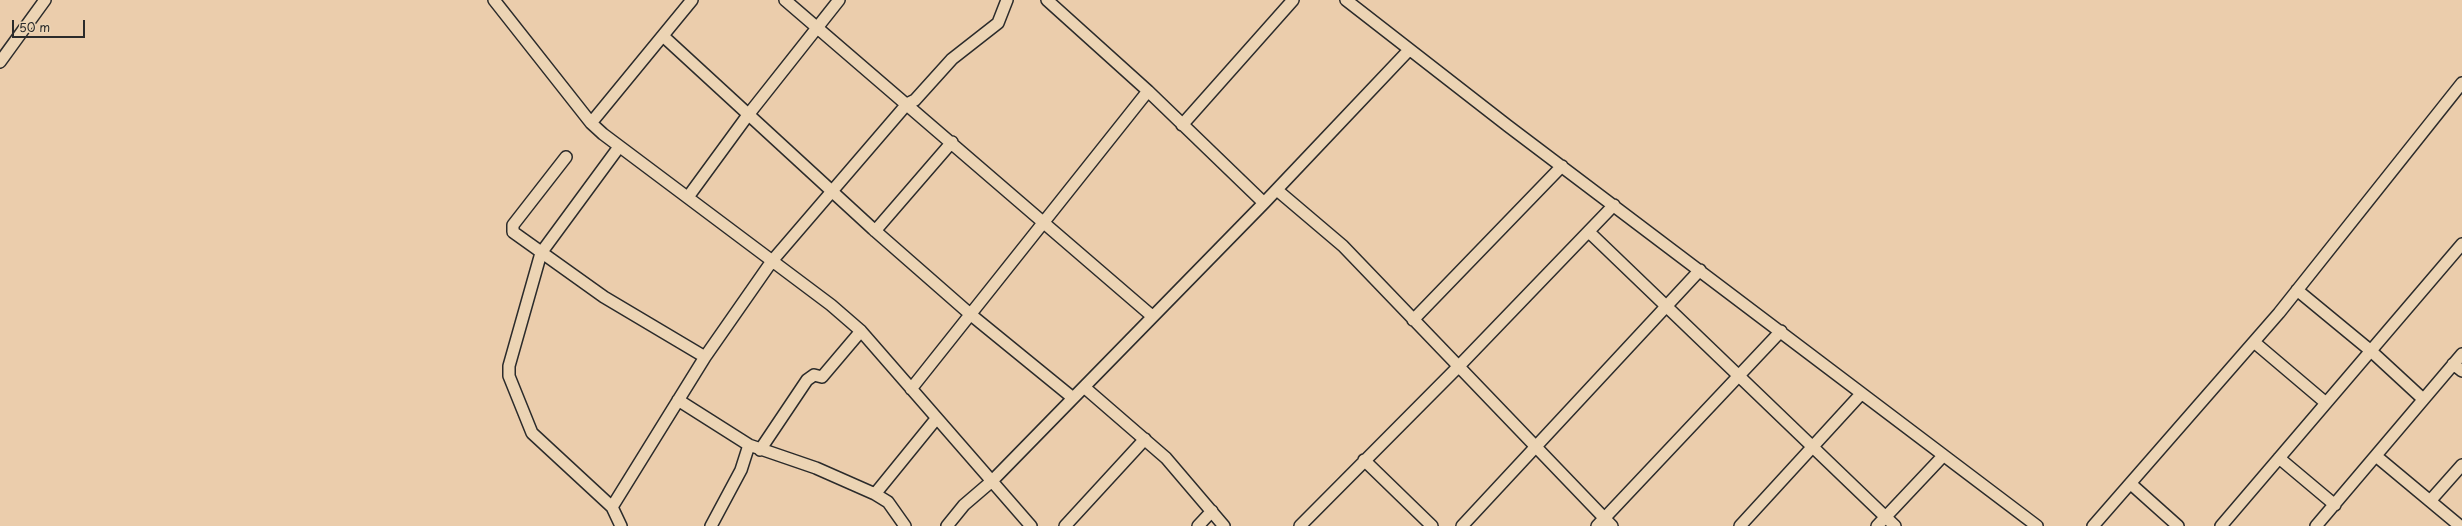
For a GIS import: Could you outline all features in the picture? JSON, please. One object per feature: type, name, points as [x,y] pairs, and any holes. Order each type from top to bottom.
[{"type":"street","points":[[0,62],[45,0]]},
{"type":"street","points":[[494,0],[591,123],[619,147],[831,305],[861,331],[936,419],[1031,526]]},
{"type":"street","points":[[591,123],[692,0]]},
{"type":"street","points":[[785,0],[1044,221],[1152,316]]},
{"type":"street","points":[[688,197],[748,115],[839,0]]},
{"type":"street","points":[[612,507],[705,357],[772,261],[907,104],[915,100],[952,60],[998,23],[1007,0]]},
{"type":"street","points":[[1047,0],[1148,91],[1264,204]]},
{"type":"street","points":[[1182,125],[1293,0]]},
{"type":"street","points":[[1346,0],[1409,50],[1781,330],[1861,394],[2037,526]]},
{"type":"street","points":[[663,36],[875,231],[970,314],[1073,398]]},
{"type":"street","points":[[947,526],[970,500],[992,481],[1152,316],[1264,204],[1409,50]]},
{"type":"street","points":[[2093,526],[2254,342],[2462,83]]},
{"type":"street","points":[[911,389],[1148,91]]},
{"type":"street","points":[[875,231],[952,142]]},
{"type":"street","points":[[619,147],[541,253],[509,366],[510,382],[532,433],[612,507],[621,526]]},
{"type":"street","points":[[566,157],[512,230],[541,253],[604,296],[705,357]]},
{"type":"street","points":[[1413,320],[1562,166]]},
{"type":"street","points":[[1277,190],[1343,246],[1459,366],[1604,523],[1781,330]]},
{"type":"street","points":[[1300,526],[1459,366],[1614,205]]},
{"type":"street","points":[[1589,232],[1740,375],[1895,526]]},
{"type":"street","points":[[2221,526],[2462,244]]},
{"type":"street","points":[[1462,526],[1700,270]]},
{"type":"street","points":[[2297,290],[2371,351],[2423,399]]},
{"type":"street","points":[[760,450],[808,380],[814,374],[822,377],[861,331]]},
{"type":"street","points":[[2254,342],[2326,403]]},
{"type":"street","points":[[2316,526],[2462,354]]},
{"type":"street","points":[[2453,364],[2462,371]]},
{"type":"street","points":[[1084,387],[1166,458],[1224,526]]},
{"type":"street","points":[[1740,526],[1861,394]]},
{"type":"street","points":[[678,400],[749,446],[816,468],[875,494],[888,502],[905,526]]},
{"type":"street","points":[[875,494],[936,419]]},
{"type":"street","points":[[1065,526],[1144,439]]},
{"type":"street","points":[[711,526],[741,470],[749,446]]},
{"type":"street","points":[[1877,526],[1943,456]]},
{"type":"street","points":[[2376,456],[2460,526]]},
{"type":"street","points":[[2279,458],[2335,505]]},
{"type":"street","points":[[1364,460],[1432,526]]},
{"type":"street","points":[[2430,501],[2462,464]]},
{"type":"street","points":[[2131,484],[2178,526]]},
{"type":"street","points":[[1198,526],[1212,511]]}]
